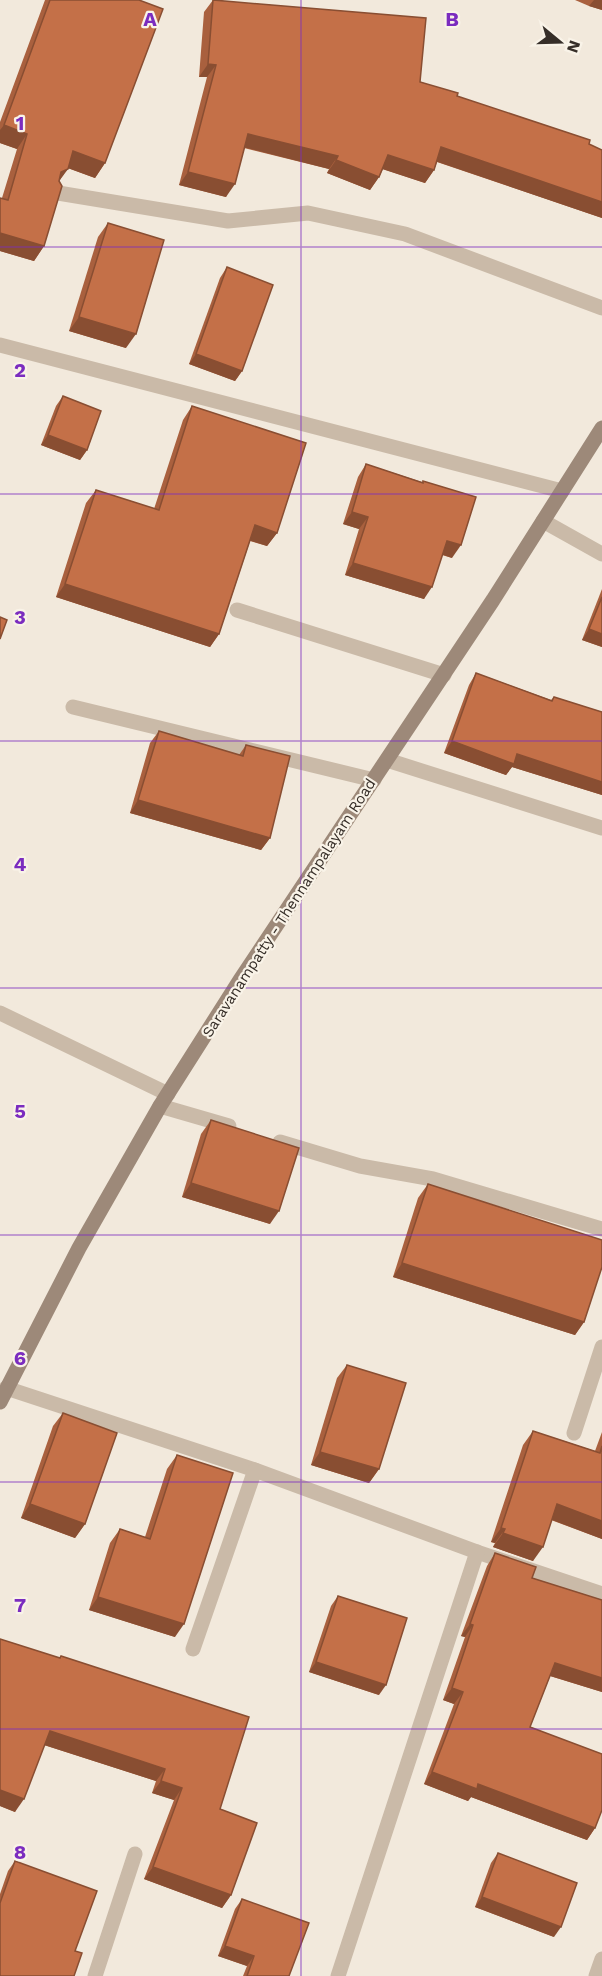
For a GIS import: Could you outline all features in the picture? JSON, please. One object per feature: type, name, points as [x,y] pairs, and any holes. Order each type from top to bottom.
[{"type":"main road","name":"Saravanampatty - Thennampalayam Road","points":[[3,1395],[79,1248],[164,1100],[240,980],[444,675],[602,428]]},
{"type":"street","points":[[58,193],[228,221],[308,213],[405,234],[602,308]]},
{"type":"street","points":[[0,345],[562,491]]},
{"type":"street","points":[[543,521],[602,554]]},
{"type":"street","points":[[237,610],[444,675]]},
{"type":"street","points":[[72,707],[374,780]]},
{"type":"street","points":[[387,760],[602,828]]},
{"type":"street","points":[[0,1013],[164,1100],[249,1132]]},
{"type":"street","points":[[271,1139],[360,1166],[433,1179],[602,1229]]},
{"type":"street","points":[[574,1433],[602,1347]]},
{"type":"street","points":[[3,1395],[255,1470],[477,1552],[602,1594]]},
{"type":"street","points":[[193,1649],[255,1470]]},
{"type":"street","points":[[338,1976],[477,1552]]},
{"type":"street","points":[[95,1976],[135,1854]]},
{"type":"street","points":[[596,1976],[602,1959]]},
{"type":"building","points":[[50,0],[139,0],[163,9],[105,163],[73,151],[68,169],[61,172],[59,181],[62,186],[44,246],[0,233],[0,198],[8,200],[27,134],[4,125]]},
{"type":"building","points":[[213,0],[426,18],[420,82],[458,93],[457,96],[590,140],[589,144],[602,150],[602,202],[441,147],[434,170],[388,155],[379,177],[336,160],[338,156],[248,134],[235,184],[188,172],[216,65],[208,64]]},
{"type":"building","points":[[108,223],[164,240],[136,334],[79,317]]},
{"type":"building","points":[[227,267],[273,285],[242,371],[196,354]]},
{"type":"building","points":[[63,396],[101,411],[87,450],[48,435]]},
{"type":"building","points":[[192,406],[306,443],[277,533],[255,525],[219,634],[65,584],[96,490],[159,510]]},
{"type":"building","points":[[366,464],[423,483],[423,481],[476,497],[461,545],[447,541],[432,587],[353,563],[368,517],[352,512]]},
{"type":"building","points":[[602,597],[602,634],[589,629]]},
{"type":"building","points":[[0,617],[7,620],[0,639]]},
{"type":"building","points":[[476,673],[552,701],[554,697],[602,712],[602,782],[517,754],[514,764],[452,741]]},
{"type":"building","points":[[159,731],[243,756],[246,745],[290,756],[270,838],[138,800]]},
{"type":"building","points":[[211,1120],[299,1148],[279,1211],[191,1183]]},
{"type":"building","points":[[428,1184],[602,1240],[602,1267],[584,1322],[402,1263]]},
{"type":"building","points":[[347,1365],[406,1383],[379,1469],[320,1452]]},
{"type":"building","points":[[63,1413],[117,1433],[85,1524],[30,1504]]},
{"type":"building","points":[[533,1431],[600,1453],[602,1446],[602,1521],[557,1504],[543,1547],[503,1533],[505,1529],[501,1528]]},
{"type":"building","points":[[177,1455],[233,1473],[184,1624],[98,1597],[120,1529],[150,1539]]},
{"type":"building","points":[[495,1553],[536,1567],[532,1578],[602,1600],[602,1678],[555,1663],[530,1727],[602,1754],[602,1810],[595,1828],[478,1784],[477,1789],[432,1772],[463,1692],[452,1688],[473,1625],[470,1624]]},
{"type":"building","points":[[338,1596],[407,1618],[386,1685],[316,1662]]},
{"type":"building","points":[[0,1639],[60,1658],[61,1656],[249,1717],[220,1809],[257,1823],[231,1895],[153,1867],[182,1788],[161,1781],[165,1769],[50,1731],[24,1799],[0,1790]]},
{"type":"building","points":[[498,1853],[577,1883],[561,1927],[482,1897]]},
{"type":"building","points":[[15,1861],[97,1891],[75,1951],[82,1953],[74,1976],[0,1976],[0,1903]]},
{"type":"building","points":[[242,1899],[309,1923],[289,1976],[247,1976],[254,1956],[225,1946]]}]
